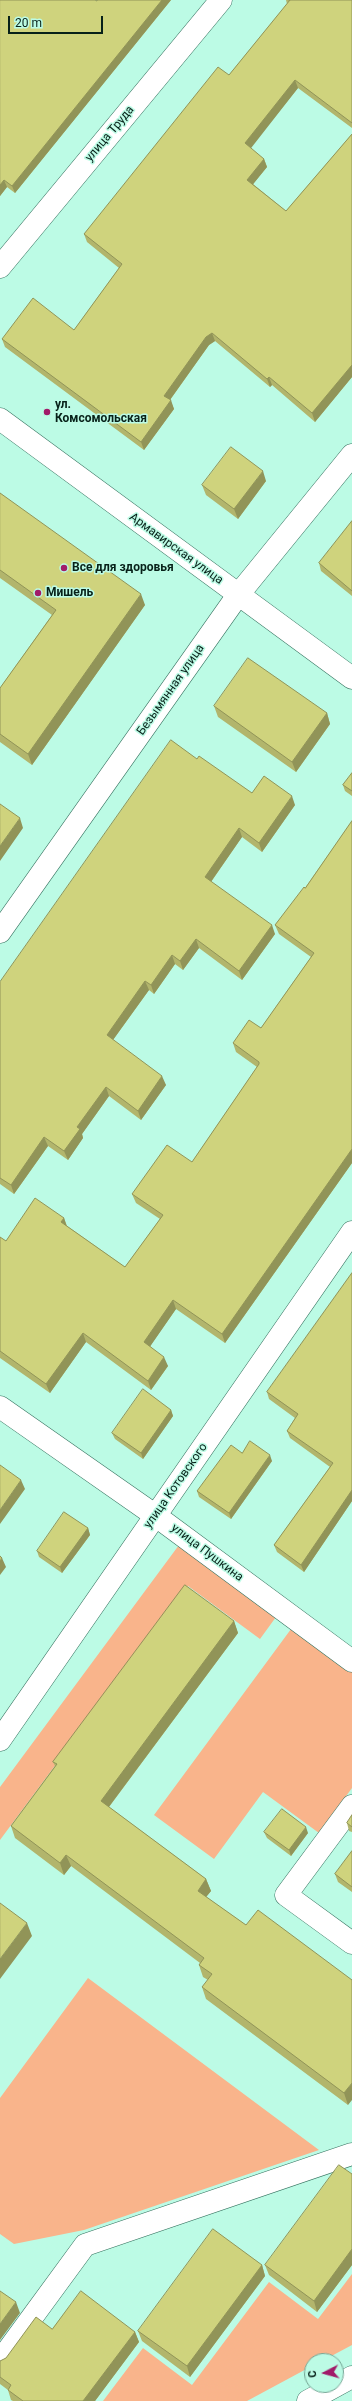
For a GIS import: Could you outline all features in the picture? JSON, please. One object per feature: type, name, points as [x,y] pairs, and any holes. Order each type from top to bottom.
[{"type":"street","name":"улица Труда","points":[[0,267],[220,0]]},
{"type":"street","name":"Армавирская улица","points":[[0,419],[352,678]]},
{"type":"street","name":"Безымянная улица","points":[[0,932],[238,595],[352,455]]},
{"type":"street","name":"улица Котовского","points":[[0,1740],[352,1232]]},
{"type":"street","name":"улица Пушкина","points":[[0,1408],[156,1516],[352,1661]]},
{"type":"street","points":[[352,1806],[286,1895],[352,1943]]},
{"type":"street","points":[[0,2361],[86,2245],[352,2154]]},
{"type":"street","points":[[308,2401],[352,2377]]},
{"type":"shaded area","points":[[179,1545],[276,1617],[260,1639],[188,1586],[0,1840],[0,1787]]},
{"type":"shaded area","points":[[294,1625],[352,1669],[352,1788],[319,1833],[263,1792],[214,1859],[154,1815]]},
{"type":"shaded area","points":[[88,1978],[319,2150],[84,2230],[14,2244],[0,2234],[0,2098]]},
{"type":"shaded area","points":[[352,2274],[352,2345],[337,2353],[304,2353],[304,2370],[247,2401],[103,2401],[143,2348],[192,2385],[269,2282],[318,2319]]},
{"type":"building","points":[[0,0],[162,0],[12,186],[4,180],[0,185]]},
{"type":"building","points":[[290,0],[352,0],[352,123],[295,80],[245,143],[264,159],[247,180],[286,211],[352,134],[352,365],[312,413],[269,377],[267,379],[212,333],[206,337],[164,396],[171,400],[141,442],[2,339],[33,298],[74,330],[122,264],[84,234],[218,67],[229,75]]},
{"type":"building","points":[[231,447],[263,471],[234,509],[202,485]]},
{"type":"building","points":[[0,493],[141,594],[28,754],[0,734],[0,688],[56,610],[0,570]]},
{"type":"building","points":[[352,521],[352,591],[319,563]]},
{"type":"building","points":[[248,658],[327,713],[292,762],[214,706]]},
{"type":"building","points":[[171,740],[197,759],[199,756],[252,793],[264,776],[292,796],[259,843],[239,828],[205,877],[272,925],[239,971],[196,939],[180,961],[172,955],[151,985],[145,981],[107,1035],[162,1076],[138,1111],[106,1087],[77,1127],[80,1129],[64,1151],[44,1137],[11,1185],[0,1178],[0,982]]},
{"type":"building","points":[[352,773],[352,791],[343,785]]},
{"type":"building","points":[[0,804],[20,818],[0,846]]},
{"type":"building","points":[[352,821],[352,1149],[222,1334],[173,1300],[144,1342],[164,1357],[148,1381],[83,1333],[46,1384],[0,1351],[0,1237],[6,1241],[35,1198],[64,1218],[61,1222],[125,1267],[163,1215],[132,1194],[167,1145],[192,1162],[259,1064],[259,1062],[233,1043],[249,1020],[261,1028],[314,953],[275,925],[304,887],[305,888]]},
{"type":"building","points":[[352,1273],[352,1490],[301,1565],[274,1545],[333,1463],[287,1431],[298,1414],[267,1392]]},
{"type":"building","points":[[143,1389],[171,1410],[141,1453],[112,1433]]},
{"type":"building","points":[[250,1441],[270,1455],[229,1513],[197,1491],[231,1445],[242,1453]]},
{"type":"building","points":[[0,1465],[21,1480],[0,1510]]},
{"type":"building","points":[[64,1512],[88,1528],[60,1567],[37,1551]]},
{"type":"building","points":[[185,1585],[234,1621],[101,1801],[206,1879],[198,1891],[246,1925],[258,1910],[352,1980],[352,2083],[344,2093],[202,1987],[212,1974],[199,1965],[204,1958],[66,1855],[60,1863],[11,1826],[57,1764],[53,1762]]},
{"type":"building","points":[[282,1809],[306,1827],[289,1850],[264,1832]]},
{"type":"building","points":[[352,1815],[352,1827],[347,1823]]},
{"type":"building","points":[[352,1851],[352,1887],[335,1874]]},
{"type":"building","points":[[0,1903],[27,1923],[0,1959]]},
{"type":"building","points":[[339,2165],[352,2174],[352,2249],[314,2301],[265,2265]]},
{"type":"building","points":[[213,2229],[262,2265],[187,2366],[138,2331]]},
{"type":"building","points":[[0,2291],[16,2302],[0,2324]]},
{"type":"building","points":[[81,2291],[135,2332],[83,2401],[23,2401],[8,2390],[11,2385],[0,2377],[0,2361],[6,2358],[36,2317],[52,2329]]},
{"type":"place","name":"ул. Комсомольская","points":[[47,412]]},
{"type":"place","name":"Все для здоровья","points":[[64,568]]},
{"type":"place","name":"Мишель","points":[[38,593]]}]
